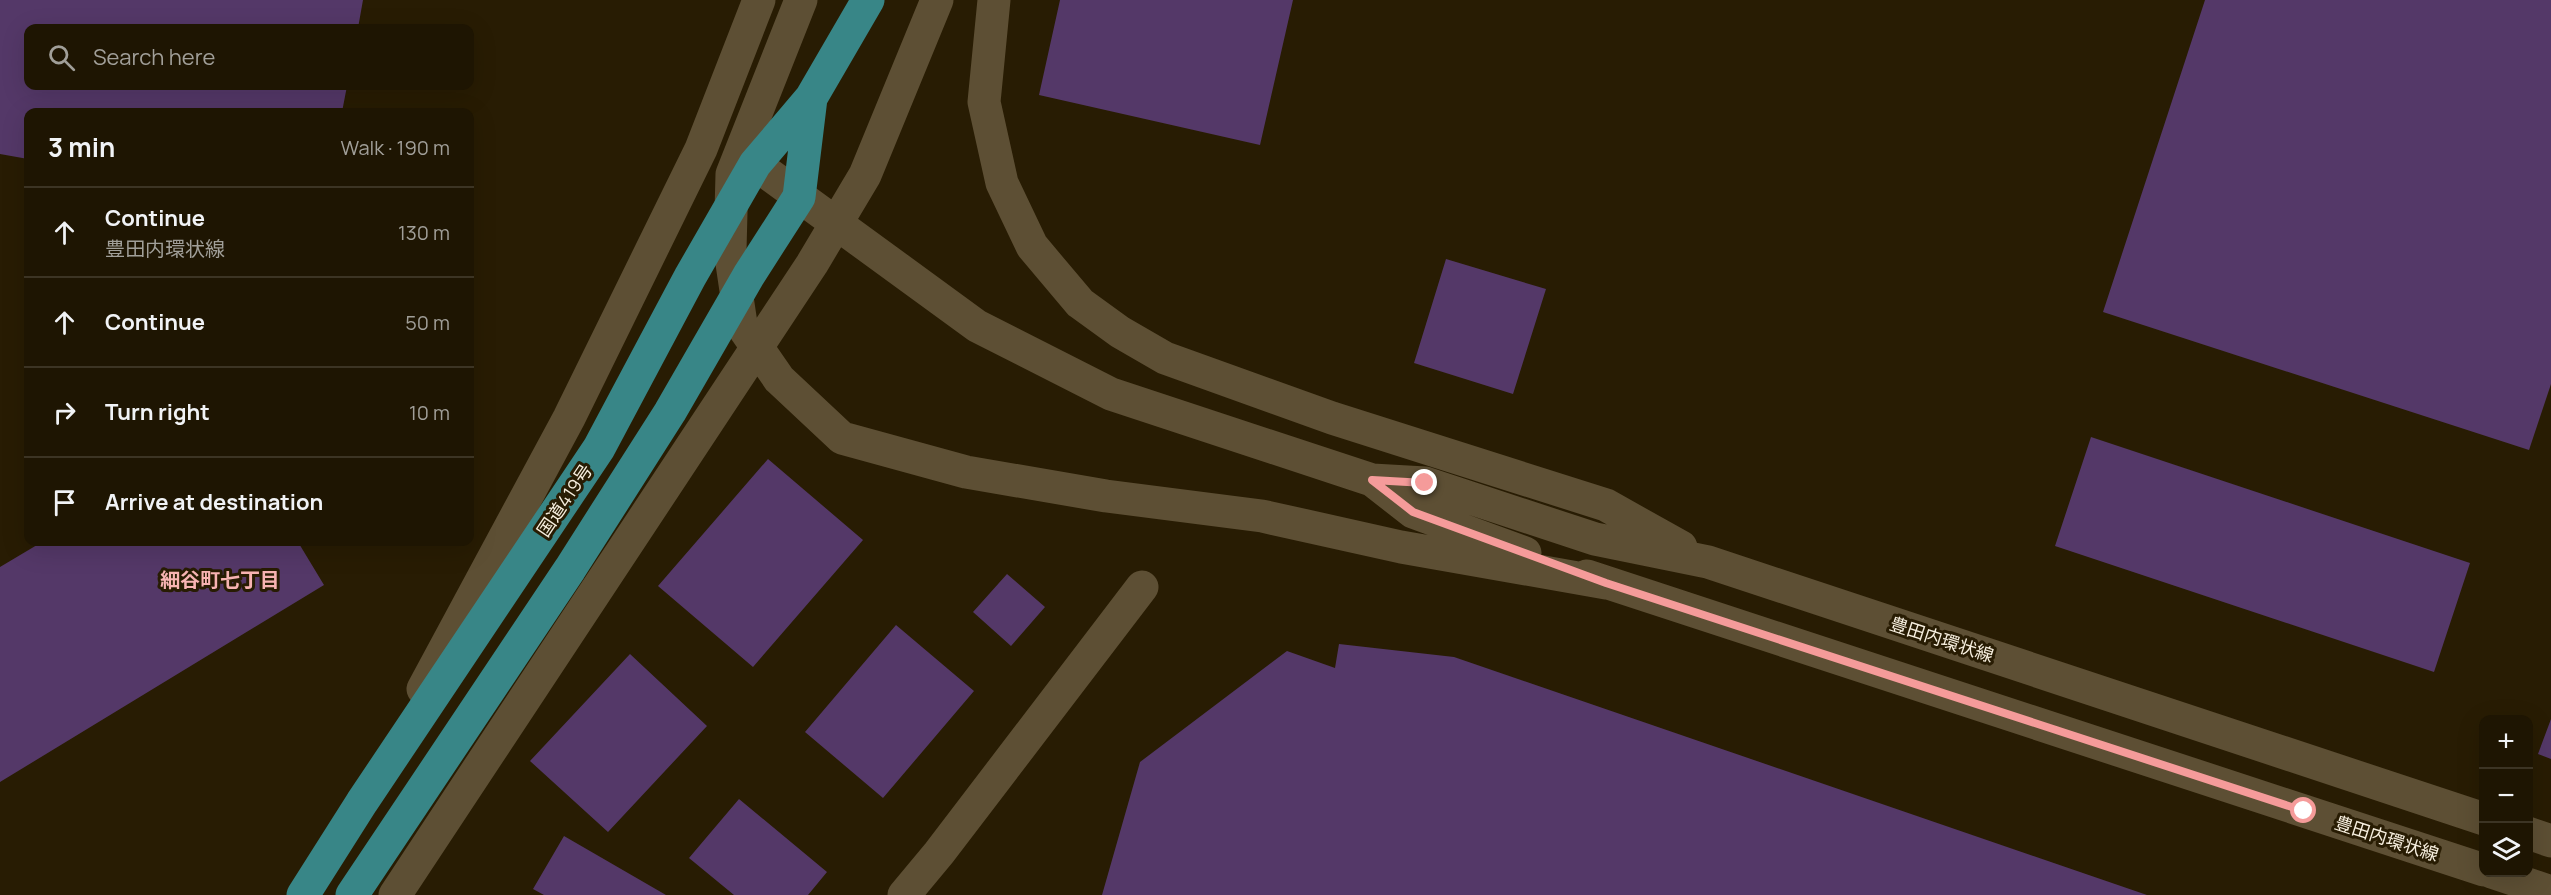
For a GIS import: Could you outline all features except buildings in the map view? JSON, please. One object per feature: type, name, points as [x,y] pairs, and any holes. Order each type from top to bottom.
[{"type":"highway","name":"国道419号","points":[[303,895],[362,802],[599,448],[690,277],[755,164],[811,98],[868,0]]},
{"type":"highway","name":"国道419号","points":[[352,895],[589,540],[670,412],[749,275],[799,197],[811,98]]},
{"type":"street","points":[[362,802],[569,418],[701,149],[759,0]]},
{"type":"street","points":[[801,0],[732,174],[730,250],[741,324],[779,379],[842,438],[966,472],[1106,496],[1262,516],[1401,547],[1606,583]]},
{"type":"street","points":[[394,895],[812,264],[865,175],[937,0]]},
{"type":"street","points":[[994,0],[984,102],[1002,183],[1032,246],[1080,303],[1120,332],[1165,358],[1332,418],[1606,505],[1708,562]]},
{"type":"street","points":[[755,164],[977,326],[1111,394],[1372,480],[1425,483],[1595,539],[1708,562]]},
{"type":"street","points":[[1372,480],[1413,512],[1606,583]]},
{"type":"street","name":"豊田内環状線","points":[[1708,562],[2479,817]]},
{"type":"street","name":"豊田内環状線","points":[[1606,583],[2479,868]]},
{"type":"street","points":[[904,895],[939,853],[1142,587]]},
{"type":"street","points":[[2533,834],[2551,841]]},
{"type":"street","points":[[2504,877],[2551,892]]},
{"type":"district","name":"細谷町七丁目","points":[[220,579]]},
{"type":"route","points":[[1425,483],[1372,480],[1413,512],[1606,583],[2304,811]]}]
